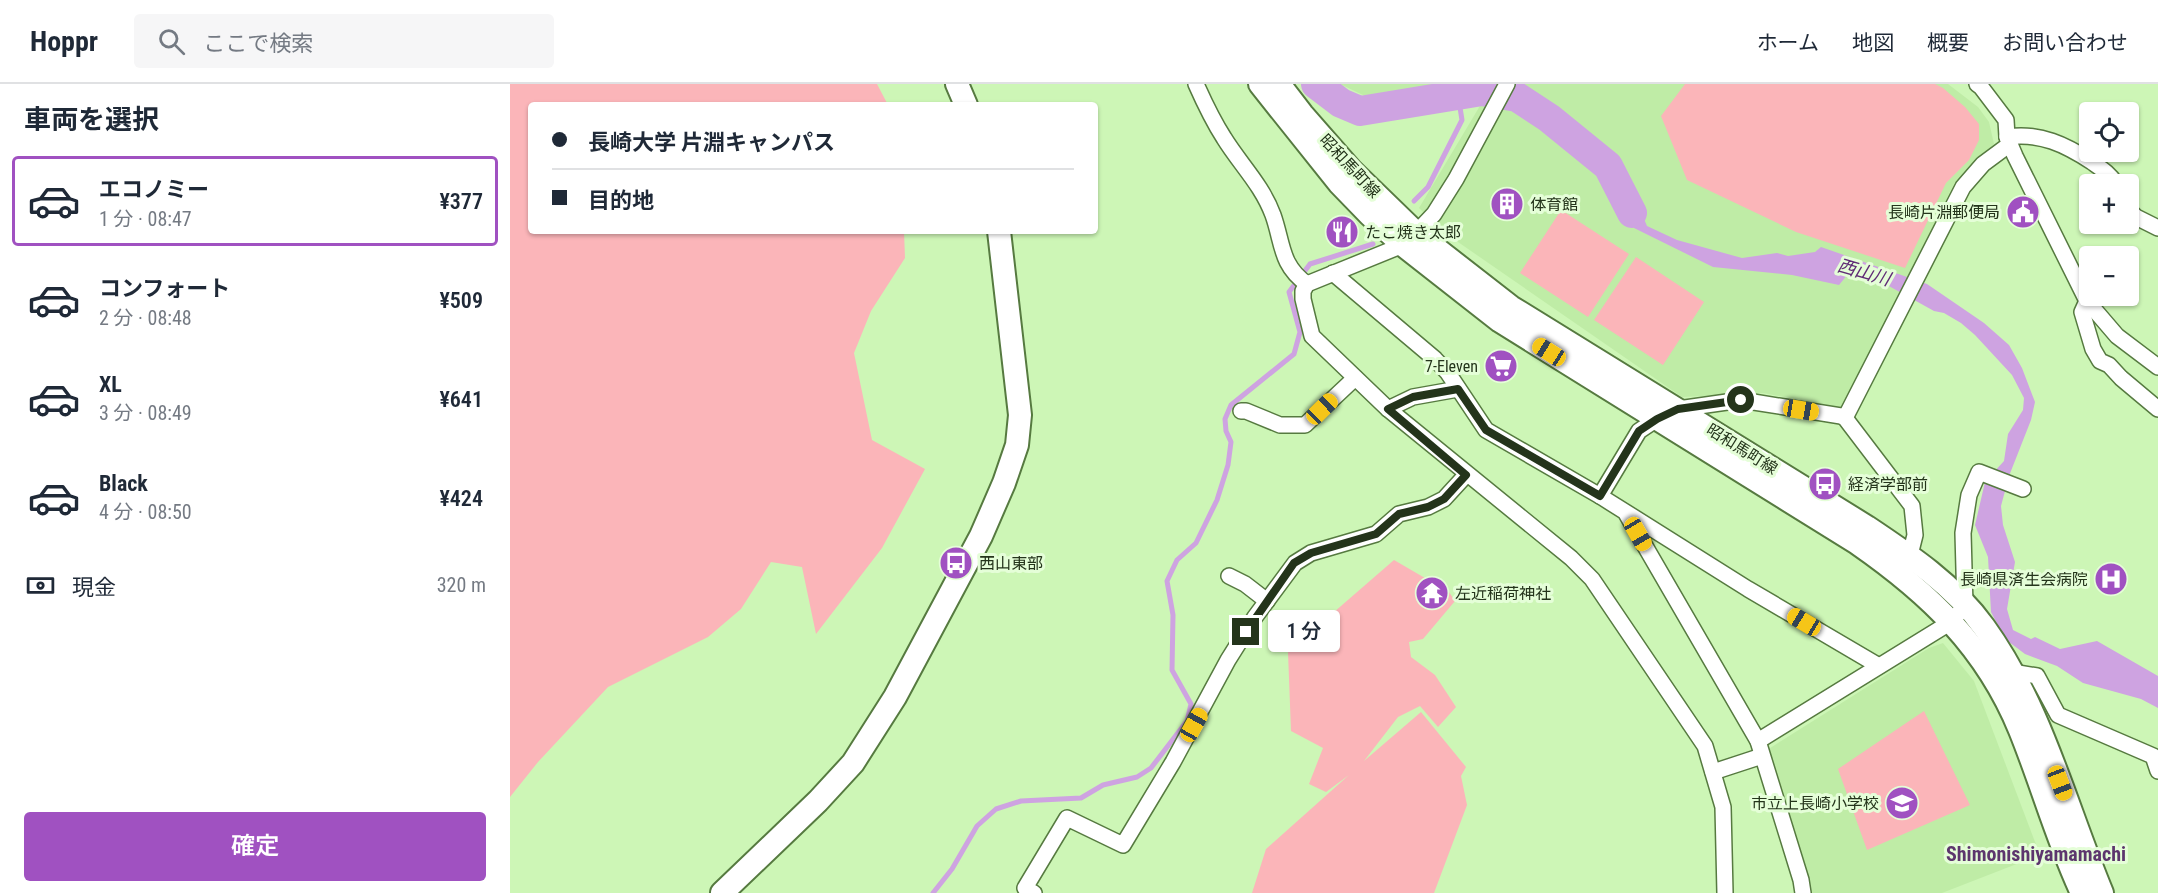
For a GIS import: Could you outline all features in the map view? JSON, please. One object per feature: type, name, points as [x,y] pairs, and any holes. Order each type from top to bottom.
[{"type":"main road","points":[[957,84],[965,102]]},
{"type":"main road","name":"昭和馬町線","points":[[1260,84],[1339,183],[1409,239],[1500,321],[1857,543],[1904,564]]},
{"type":"main road","name":"昭和馬町線","points":[[1280,84],[1302,114],[1409,239],[1511,307],[1860,522],[1958,614],[2019,728],[2082,893]]},
{"type":"main road","points":[[722,893],[818,801],[853,763],[918,654],[981,536],[1004,483],[1017,445],[1020,416],[999,234]]},
{"type":"main road","name":"昭和馬町線","points":[[1958,614],[1984,626],[2012,672],[2035,719],[2102,893]]},
{"type":"street","points":[[1196,84],[1224,138],[1256,180],[1273,215],[1280,244],[1290,270],[1303,281],[1303,299],[1312,336],[1388,409],[1563,552],[1592,579],[1705,746],[1723,807],[1725,893]]},
{"type":"street","points":[[1303,281],[1333,273],[1409,239],[1434,214],[1456,179],[1507,84]]},
{"type":"street","points":[[1977,84],[2006,120],[2009,141],[2079,285]]},
{"type":"street","points":[[1845,418],[1963,187],[1983,164],[2009,141],[2028,136],[2059,142],[2108,174]]},
{"type":"street","points":[[2139,218],[2158,228]]},
{"type":"street","points":[[1333,273],[1448,373],[1486,430],[1600,496],[1748,589],[1880,666]]},
{"type":"street","points":[[2085,306],[2082,312],[2093,349],[2100,360],[2109,365],[2158,409]]},
{"type":"street","points":[[2091,306],[2117,336],[2158,367]]},
{"type":"street","points":[[1241,411],[1280,425],[1305,425],[1355,378]]},
{"type":"street","points":[[1388,409],[1413,397],[1458,389]]},
{"type":"street","points":[[1600,496],[1639,431],[1678,409],[1741,400],[1845,418],[1912,506],[1915,535],[1904,564]]},
{"type":"street","points":[[1713,772],[1760,749],[1958,614],[1963,533],[1969,495],[1979,472],[2023,489]]},
{"type":"street","points":[[1034,893],[1025,888],[1067,818],[1123,845],[1173,762],[1228,660],[1294,563],[1311,553],[1376,534],[1399,514],[1428,507],[1444,499],[1466,475]]},
{"type":"street","points":[[1626,513],[1760,749],[1801,880],[1803,893]]},
{"type":"street","points":[[1228,576],[1245,584],[1267,601]]},
{"type":"street","points":[[2012,672],[2037,676],[2058,715],[2152,756],[2158,771]]},
{"type":"shaded area","points":[[510,84],[877,84],[886,102],[528,102],[528,234],[904,234],[905,258],[871,311],[854,353],[872,440],[925,469],[882,548],[816,634],[802,567],[771,562],[741,609],[708,637],[608,687],[538,762],[510,797]]},
{"type":"shaded area","points":[[1340,84],[1467,84],[1365,96]]},
{"type":"shaded area","points":[[1493,84],[1948,84],[1978,107],[1989,122],[1994,144],[1955,182],[1843,408],[1763,393],[1682,397],[1445,233],[1419,208]]},
{"type":"shaded area","points":[[1685,84],[1935,84],[1965,107],[1979,124],[1979,140],[1969,160],[1946,183],[1905,268],[1796,232],[1687,180],[1661,116]]},
{"type":"shaded area","points":[[1561,210],[1629,254],[1588,317],[1520,273]]},
{"type":"shaded area","points":[[1636,257],[1704,302],[1663,365],[1594,320]]},
{"type":"shaded area","points":[[1394,560],[1449,592],[1455,601],[1423,639],[1409,642],[1411,657],[1435,675],[1456,707],[1438,727],[1420,706],[1398,717],[1364,761],[1421,712],[1466,767],[1461,776],[1467,805],[1434,893],[1252,893],[1266,849],[1349,775],[1326,792],[1309,784],[1323,748],[1291,731],[1288,652]]},
{"type":"shaded area","name":"市立上長崎小学校","points":[[1943,643],[1974,681],[2040,855],[1942,893],[1808,893],[1767,750],[1929,648]]},
{"type":"shaded area","points":[[1924,711],[1970,805],[1867,850],[1838,769]]},
{"type":"water","points":[[1619,170],[1631,188],[1647,226],[1677,240],[1742,258],[1777,253],[1788,256],[1815,252],[1821,247],[1927,284],[1984,323],[2009,345],[2022,368],[2035,402],[2001,506],[2003,525],[2015,562],[2007,609],[2013,630],[2060,649],[2097,641],[2158,676],[2158,708],[2141,699],[2083,683],[2057,666],[2025,654],[2005,639],[1991,612],[1988,557],[1975,525],[1985,482],[2004,461],[2008,434],[2023,410],[2024,398],[2012,375],[1975,335],[1944,313],[1934,311],[1869,275],[1848,274],[1839,285],[1792,275],[1713,267],[1634,228],[1608,181]]},
{"type":"waterway","name":"西山川","points":[[1316,84],[1341,103],[1360,111],[1482,91],[1517,97],[1549,118],[1608,166],[1632,213]]},
{"type":"waterway","points":[[1414,201],[1428,187],[1462,120],[1458,95]]},
{"type":"waterway","points":[[933,893],[952,869],[977,826],[996,809],[1021,801],[1081,798],[1103,785],[1137,777],[1151,768],[1187,721],[1191,704],[1172,670],[1173,615],[1167,581],[1177,560],[1196,543],[1217,500],[1228,465],[1231,442],[1226,431],[1225,419],[1231,405],[1294,354],[1300,332],[1289,292],[1310,264],[1373,244]]},
{"type":"place","name":"体育館","points":[[1507,204]]},
{"type":"place","name":"長崎片淵郵便局","points":[[2023,212]]},
{"type":"place","name":"たこ焼き太郎","points":[[1342,232]]},
{"type":"place","name":"7-Eleven","points":[[1501,366]]},
{"type":"place","name":"経済学部前","points":[[1825,484]]},
{"type":"place","name":"西山東部","points":[[956,563]]},
{"type":"place","name":"長崎県済生会病院","points":[[2111,579]]},
{"type":"place","name":"左近稲荷神社","points":[[1432,593]]},
{"type":"place","name":"市立上長崎小学校","points":[[1902,803]]},
{"type":"district","name":"Shimonishiyamamachi","points":[[2036,854]]},
{"type":"route","points":[[1246,632],[1294,563],[1311,553],[1376,534],[1399,514],[1428,507],[1444,499],[1466,475],[1388,409],[1413,397],[1458,389],[1486,430],[1600,496],[1639,431],[1678,409],[1741,400]]}]
